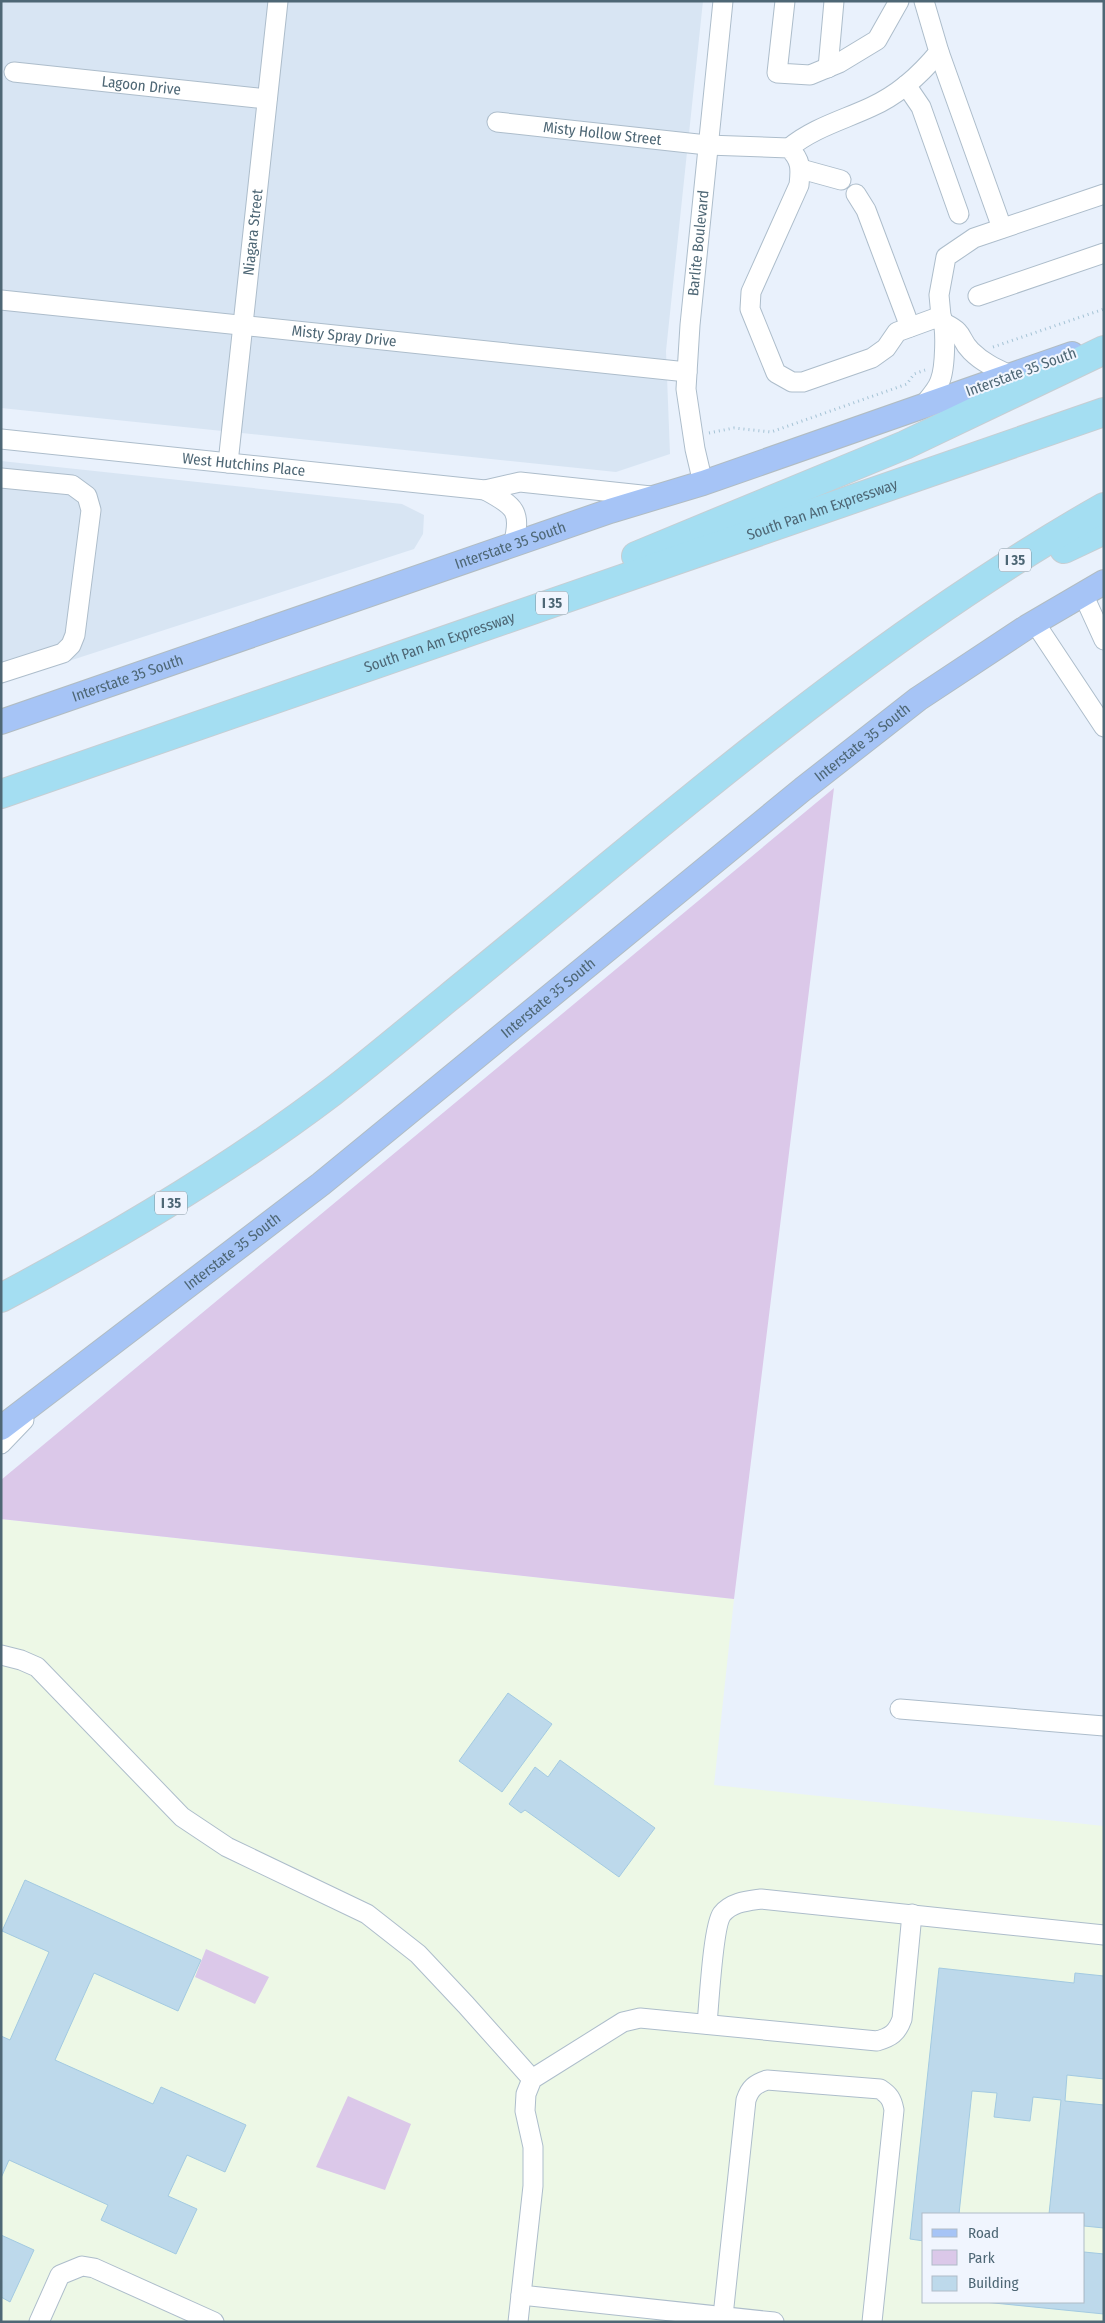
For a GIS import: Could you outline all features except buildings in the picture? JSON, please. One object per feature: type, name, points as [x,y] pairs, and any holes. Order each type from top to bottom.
[{"type":"highway","points":[[528,611],[639,554],[896,448],[1104,350]]},
{"type":"highway","name":"South Pan Am Expressway","points":[[1,794],[1104,412]]},
{"type":"highway","name":"I 35","points":[[1,1298],[130,1228],[188,1192],[330,1093],[821,697],[929,618],[1026,553],[1104,507]]},
{"type":"highway","points":[[929,618],[1104,530]]},
{"type":"main road","name":"Interstate 35 South","points":[[1,722],[513,545],[655,497],[703,483],[1012,376],[1104,342]]},
{"type":"main road","name":"Interstate 35 South","points":[[1,1428],[321,1184],[810,783],[918,699],[1035,623],[1104,582]]},
{"type":"street","name":"Niagara Street","points":[[228,464],[278,1]]},
{"type":"street","name":"Barlite Boulevard","points":[[703,483],[688,411],[687,372],[707,145],[723,1]]},
{"type":"street","points":[[785,1],[777,73],[810,75],[828,68],[877,40],[899,1]]},
{"type":"street","points":[[828,68],[834,1]]},
{"type":"street","points":[[924,1],[939,52],[1002,228]]},
{"type":"street","points":[[939,52],[919,76],[906,85],[873,106],[805,135],[789,148],[798,157],[801,169],[799,185],[751,292],[750,310],[776,373],[792,382],[803,382],[872,358],[886,348],[897,332],[910,327],[944,320],[959,330],[969,350],[986,364],[1012,376]]},
{"type":"street","name":"Lagoon Drive","points":[[14,72],[267,99]]},
{"type":"street","points":[[906,85],[921,107],[959,214]]},
{"type":"street","name":"Misty Hollow Street","points":[[497,122],[707,145],[789,148]]},
{"type":"street","points":[[801,169],[841,180]]},
{"type":"street","points":[[856,194],[866,210],[910,327]]},
{"type":"street","points":[[922,406],[940,382],[944,367],[944,320],[939,295],[946,257],[974,238],[1104,194]]},
{"type":"street","points":[[978,296],[1104,253]]},
{"type":"street","name":"Misty Spray Drive","points":[[1,300],[687,372]]},
{"type":"street","name":"West Hutchins Place","points":[[1,439],[485,490],[520,482],[655,497]]},
{"type":"street","points":[[1,478],[72,485],[88,496],[91,510],[75,635],[71,645],[63,653],[1,673]]},
{"type":"street","name":"West Hutchins Place","points":[[485,490],[509,503],[517,516],[518,527],[513,545]]},
{"type":"street","points":[[1083,594],[1104,640]]},
{"type":"street","points":[[1035,623],[1104,727]]},
{"type":"street","points":[[1,1444],[49,1393]]},
{"type":"street","points":[[1,1655],[38,1667],[182,1817],[227,1847],[367,1914],[418,1954],[532,2079]]},
{"type":"street","points":[[900,1709],[1104,1726]]},
{"type":"street","points":[[707,2024],[718,1920],[731,1906],[761,1898],[1104,1935]]},
{"type":"street","points":[[518,2322],[533,2186],[533,2147],[525,2111],[526,2094],[532,2079],[623,2022],[640,2018],[877,2041],[890,2038],[898,2030],[902,2019],[912,1914]]},
{"type":"street","points":[[723,2316],[746,2100],[749,2091],[756,2083],[767,2080],[880,2090],[888,2095],[892,2101],[894,2110],[872,2322]]},
{"type":"street","points":[[39,2322],[60,2275],[82,2266],[94,2268],[214,2322]]},
{"type":"street","points":[[521,2295],[774,2322]]},
{"type":"path","points":[[984,350],[1104,309]]},
{"type":"path","points":[[704,434],[734,428],[771,432],[907,384],[914,374],[929,369]]},
{"type":"shaded area","points":[[1,1],[703,1],[666,351],[670,454],[616,472],[1,408]]},
{"type":"shaded area","points":[[1,461],[402,504],[424,515],[423,534],[414,549],[1,683]]},
{"type":"shaded area","points":[[1,1519],[734,1599],[714,1785],[1104,1826],[1104,2322],[1,2322]]},
{"type":"green space","points":[[834,788],[734,1599],[1,1519],[1,1480]]},
{"type":"green space","points":[[206,1949],[269,1977],[255,2004],[195,1977]]},
{"type":"green space","points":[[348,2096],[411,2124],[385,2190],[316,2167]]}]
